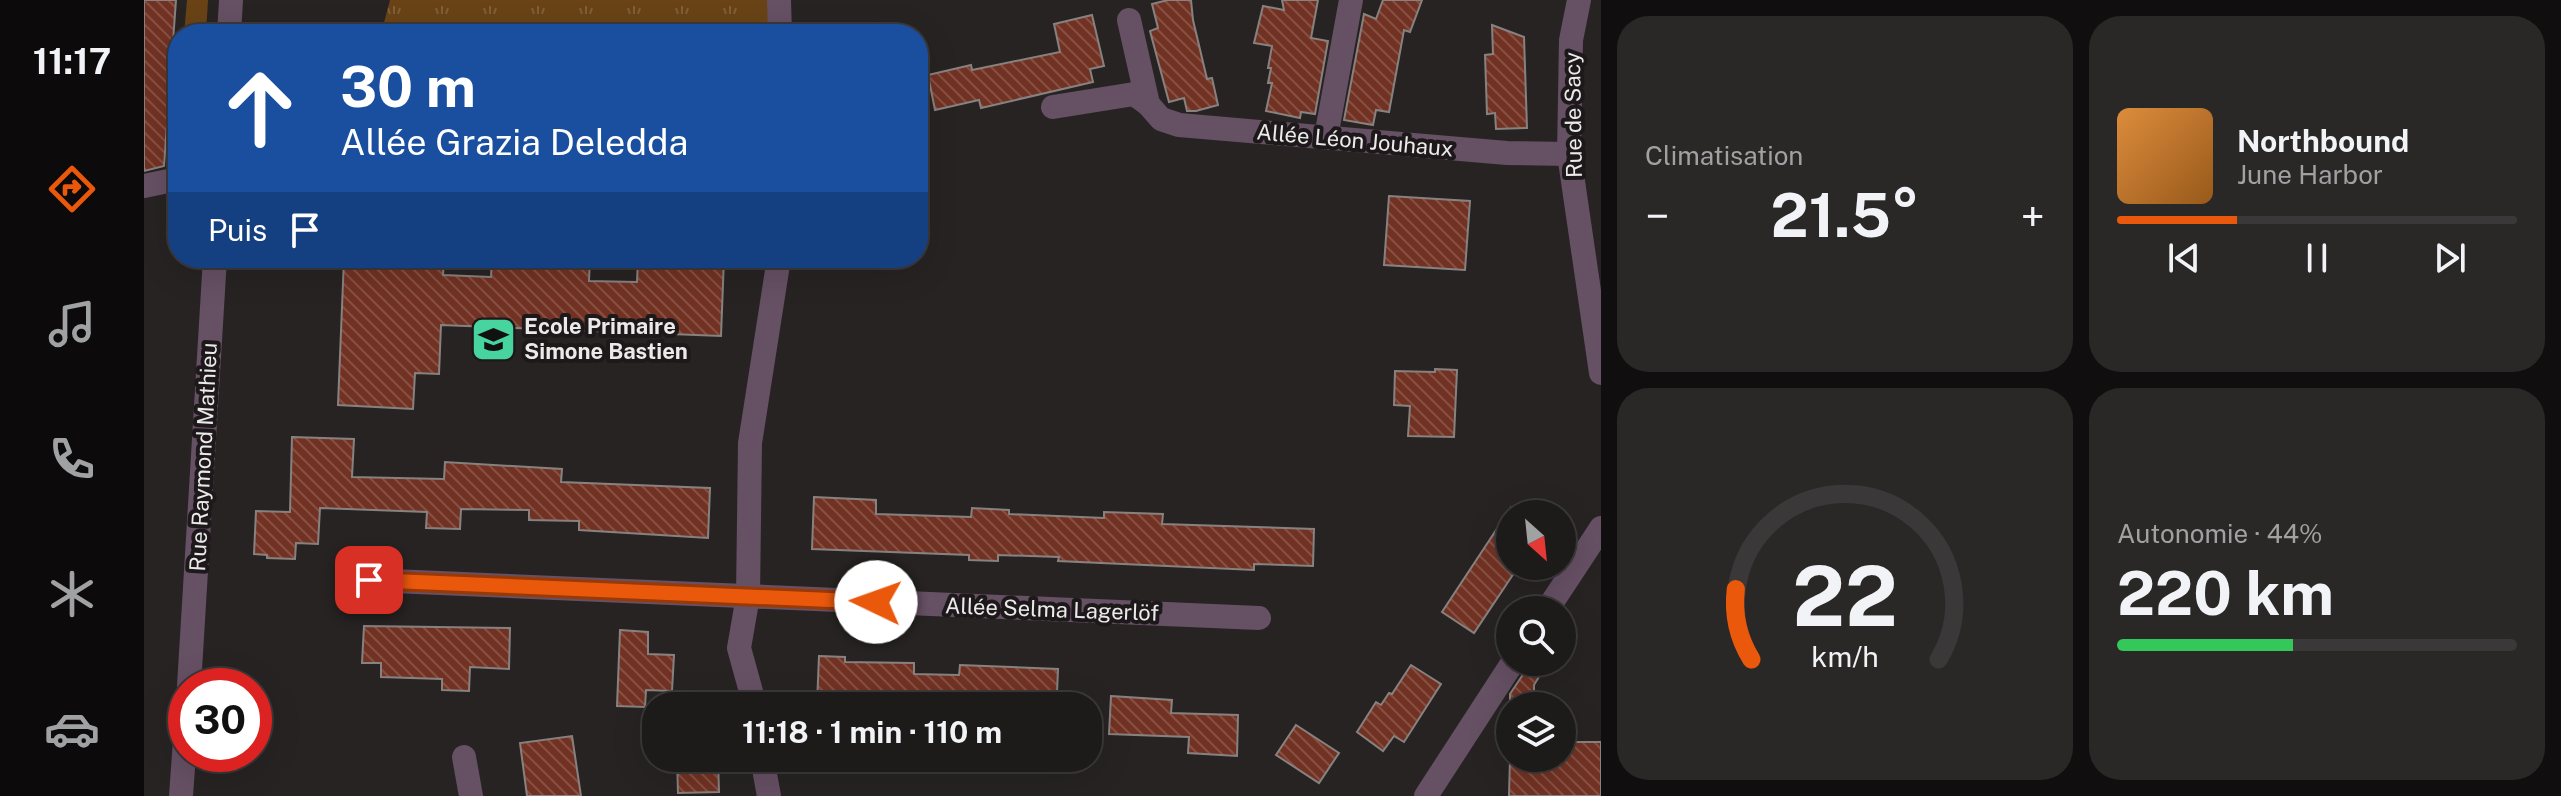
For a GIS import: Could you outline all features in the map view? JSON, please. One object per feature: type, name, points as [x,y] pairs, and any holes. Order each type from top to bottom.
[{"type":"street","points":[[230,24],[231,0]]},
{"type":"street","points":[[779,0],[780,24]]},
{"type":"street","points":[[1326,137],[1351,0]]},
{"type":"street","name":"Rue de Sacy","points":[[1579,0],[1571,40],[1569,154],[1601,373]]},
{"type":"street","points":[[1129,20],[1148,104]]},
{"type":"street","name":"Allée Léon Jouhaux","points":[[1053,107],[1134,94],[1161,119],[1179,125],[1507,153],[1569,154]]},
{"type":"street","points":[[144,186],[168,181]]},
{"type":"street","name":"Rue Raymond Mathieu","points":[[190,668],[214,268]]},
{"type":"street","points":[[751,692],[739,648],[748,596],[750,443],[777,268]]},
{"type":"street","points":[[1556,596],[1601,528]]},
{"type":"street","name":"Allée Selma Lagerlöf","points":[[369,580],[1259,618]]},
{"type":"street","points":[[1426,796],[1504,676]]},
{"type":"street","points":[[464,757],[471,796]]},
{"type":"street","points":[[181,796],[183,772]]},
{"type":"street","points":[[765,772],[769,796]]},
{"type":"green space","points":[[187,0],[208,0],[207,24],[185,24]]},
{"type":"green space","points":[[390,0],[779,0],[780,24],[384,24]]},
{"type":"building","points":[[144,0],[176,0],[174,24],[168,24],[168,111],[164,166],[144,171]]},
{"type":"building","points":[[1191,0],[1207,79],[1212,78],[1218,105],[1187,111],[1184,98],[1169,102],[1150,31],[1158,28],[1152,4]]},
{"type":"building","points":[[1282,0],[1318,0],[1311,38],[1328,41],[1315,114],[1301,112],[1300,118],[1266,111],[1272,83],[1268,83],[1271,68],[1268,68],[1272,46],[1254,43],[1263,6],[1284,10]]},
{"type":"building","points":[[1383,0],[1422,0],[1410,32],[1404,30],[1389,112],[1376,110],[1373,125],[1344,120],[1364,14],[1376,19]]},
{"type":"building","points":[[1092,15],[1104,66],[1090,69],[1093,82],[981,108],[979,100],[935,110],[928,75],[971,65],[972,70],[1060,52],[1054,24]]},
{"type":"building","points":[[1492,25],[1524,37],[1527,128],[1496,129],[1495,113],[1487,114],[1485,55],[1493,54]]},
{"type":"building","points":[[1389,196],[1470,201],[1465,270],[1384,265]]},
{"type":"building","points":[[344,268],[443,268],[443,275],[491,277],[491,268],[590,268],[589,281],[637,282],[638,268],[724,268],[721,336],[441,325],[439,374],[415,373],[413,409],[338,405]]},
{"type":"building","points":[[1435,369],[1457,370],[1454,437],[1408,436],[1410,406],[1394,405],[1395,371],[1435,372]]},
{"type":"building","points":[[292,437],[354,439],[352,477],[444,479],[445,462],[562,469],[561,482],[710,488],[708,538],[579,530],[579,521],[529,520],[529,510],[461,509],[460,529],[426,528],[427,512],[320,508],[318,544],[296,543],[295,559],[267,558],[267,555],[254,554],[256,511],[290,512]]},
{"type":"building","points":[[814,497],[876,500],[876,514],[971,517],[972,508],[1009,510],[1009,514],[1104,518],[1104,512],[1163,514],[1162,524],[1314,529],[1313,566],[1254,564],[1254,570],[1058,561],[1059,557],[998,555],[998,561],[969,560],[969,555],[812,549]]},
{"type":"building","points":[[1496,530],[1496,580],[1509,580],[1474,633],[1442,612]]},
{"type":"building","points":[[364,626],[510,628],[509,669],[470,667],[469,691],[442,690],[442,679],[381,677],[381,663],[362,663]]},
{"type":"building","points":[[620,630],[648,632],[648,654],[674,655],[672,691],[646,690],[642,692],[642,707],[617,706]]},
{"type":"building","points":[[819,656],[845,657],[845,662],[914,663],[914,674],[959,675],[960,665],[1058,669],[1057,692],[818,692]]},
{"type":"building","points":[[1411,665],[1441,684],[1404,742],[1394,736],[1383,751],[1357,732],[1376,702],[1381,705],[1389,693],[1392,694]]},
{"type":"building","points":[[1522,676],[1539,676],[1534,692],[1511,692]]},
{"type":"building","points":[[1111,696],[1172,700],[1171,713],[1238,715],[1237,756],[1188,753],[1189,737],[1109,734]]},
{"type":"building","points":[[1296,725],[1339,753],[1319,783],[1276,755]]},
{"type":"building","points":[[572,736],[581,796],[527,796],[520,743]]},
{"type":"building","points":[[1576,742],[1601,742],[1601,796],[1509,796],[1510,772],[1576,772]]},
{"type":"building","points":[[677,772],[718,772],[719,792],[678,793]]},
{"type":"place","name":"Ecole Primaire Simone Bastien","points":[[493,339]]},
{"type":"route","points":[[369,580],[876,602]]}]
